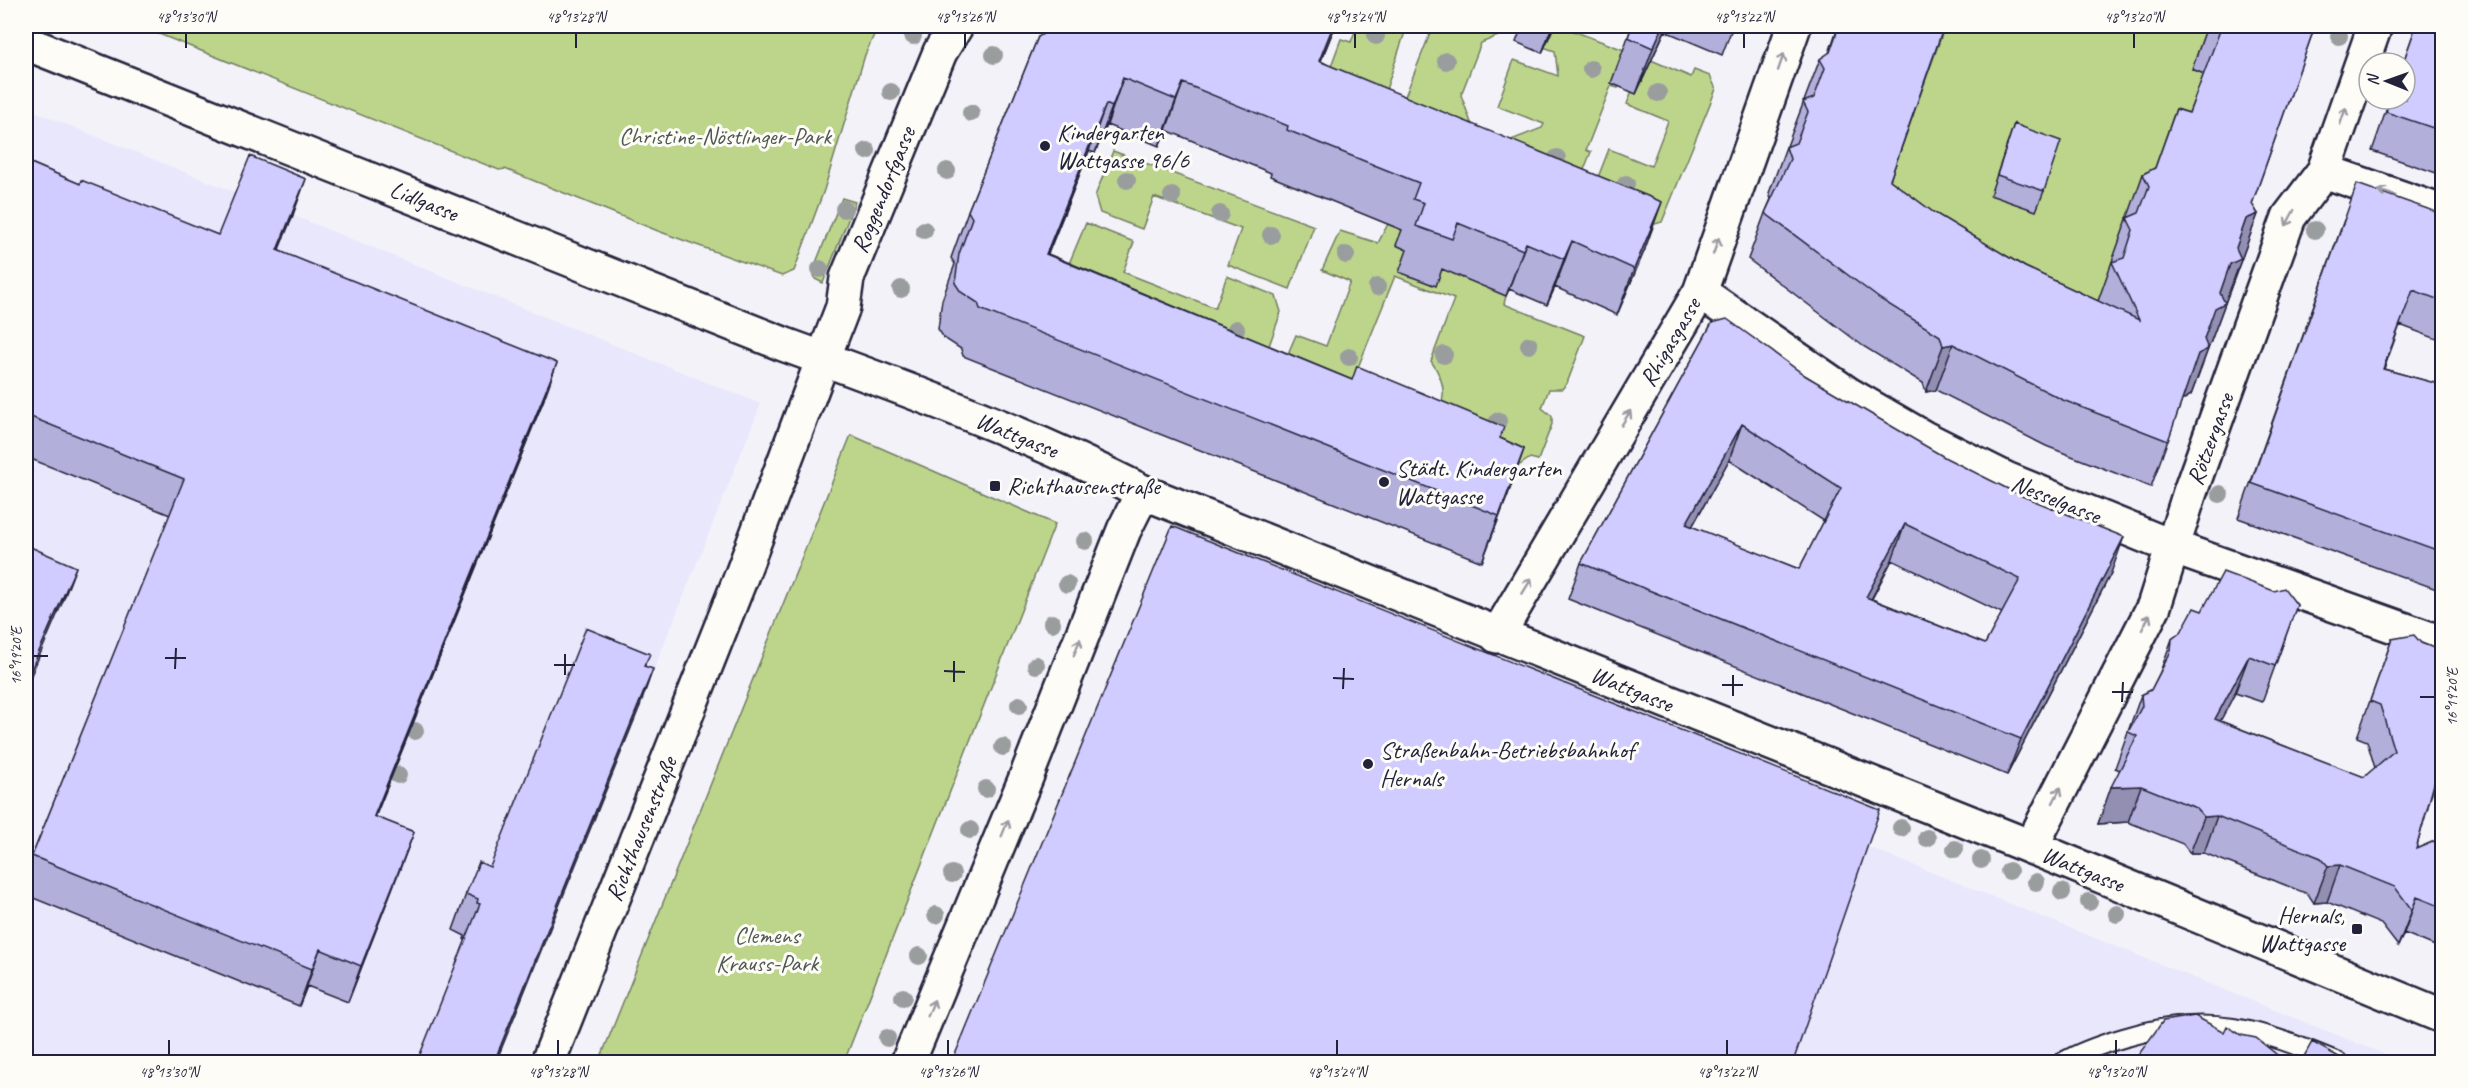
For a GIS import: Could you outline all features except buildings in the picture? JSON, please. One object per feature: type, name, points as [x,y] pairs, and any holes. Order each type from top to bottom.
[{"type":"street","name":"Roggendorfgasse","points":[[823,359],[843,307],[848,278],[940,52],[956,26]]},
{"type":"street","name":"Rhigasgasse","points":[[1497,636],[1700,292],[1794,26]]},
{"type":"street","name":"Rötzergasse","points":[[2031,848],[2154,606],[2175,548],[2190,492],[2289,217],[2324,171],[2375,26]]},
{"type":"street","name":"Lidlgasse","points":[[26,43],[823,359]]},
{"type":"street","points":[[2324,171],[2442,212]]},
{"type":"street","name":"Nesselgasse","points":[[1700,292],[1848,394],[1924,438],[2006,479],[2175,548],[2442,643]]},
{"type":"street","name":"Wattgasse","points":[[823,359],[879,378],[1078,460],[1143,492],[1497,636],[2031,848],[2442,1016]]},
{"type":"street","name":"Richthausenstraße","points":[[548,1062],[736,588],[823,359]]},
{"type":"street","points":[[908,1062],[1025,780],[1124,530],[1143,492]]},
{"type":"lane","points":[[2063,1062],[2095,1047],[2140,1032],[2192,1025],[2228,1026],[2262,1032],[2338,1062]]},
{"type":"shaded area","points":[[26,108],[761,404],[496,1062],[26,1062]]},
{"type":"shaded area","name":"Straßenbahn-Betriebsbahnhof Hernals","points":[[1452,680],[2404,1062],[1044,1062]]},
{"type":"green space","name":"Christine-Nöstlinger-Park","points":[[139,26],[878,26],[865,55],[824,190],[794,271],[782,276],[658,231],[505,169],[499,170]]},
{"type":"green space","points":[[1357,26],[1407,26],[1377,117],[1320,96],[1341,39],[1351,42]]},
{"type":"green space","points":[[1433,26],[1522,26],[1481,43],[1461,95],[1478,142],[1394,124]]},
{"type":"green space","points":[[1539,26],[1560,26],[1632,53],[1618,88],[1611,86],[1586,150],[1591,152],[1575,192],[1496,146],[1542,128],[1544,124],[1497,106],[1514,60],[1558,76],[1555,51],[1532,43]]},
{"type":"green space","points":[[1945,26],[2207,26],[2192,69],[2204,74],[2172,160],[2139,215],[2107,305],[1873,227]]},
{"type":"green space","points":[[1644,57],[1691,77],[1694,70],[1710,76],[1716,89],[1662,222],[1652,225],[1590,198],[1609,149],[1651,166],[1668,121],[1627,104]]},
{"type":"green space","points":[[1113,151],[1314,226],[1290,289],[1228,265],[1241,229],[1154,197],[1142,229],[1100,213],[1095,196]]},
{"type":"green space","points":[[842,198],[855,202],[823,283],[815,279],[813,270]]},
{"type":"green space","points":[[1086,223],[1134,242],[1123,272],[1215,308],[1227,276],[1276,296],[1281,312],[1265,357],[1060,285]]},
{"type":"green space","points":[[1388,224],[1402,230],[1421,256],[1506,296],[1504,304],[1585,336],[1567,383],[1562,389],[1549,389],[1542,408],[1552,416],[1552,424],[1538,460],[1530,458],[1514,469],[1431,432],[1442,404],[1443,388],[1431,361],[1454,299],[1395,276],[1350,387],[1278,377],[1296,335],[1326,346],[1350,282],[1322,270],[1340,231],[1378,243]]},
{"type":"green space","name":"Clemens Krauss-Park","points":[[851,435],[1055,524],[844,1062],[599,1062]]},
{"type":"place","name":"Kindergarten Wattgasse 96/6","points":[[1045,146]]},
{"type":"place","name":"Städt. Kindergarten Wattgasse","points":[[1384,482]]},
{"type":"place","name":"Richthausenstraße","points":[[995,486]]},
{"type":"place","name":"Straßenbahn-Betriebsbahnhof Hernals","points":[[1368,764]]},
{"type":"place","name":"Hernals, Wattgasse","points":[[2357,929]]}]
